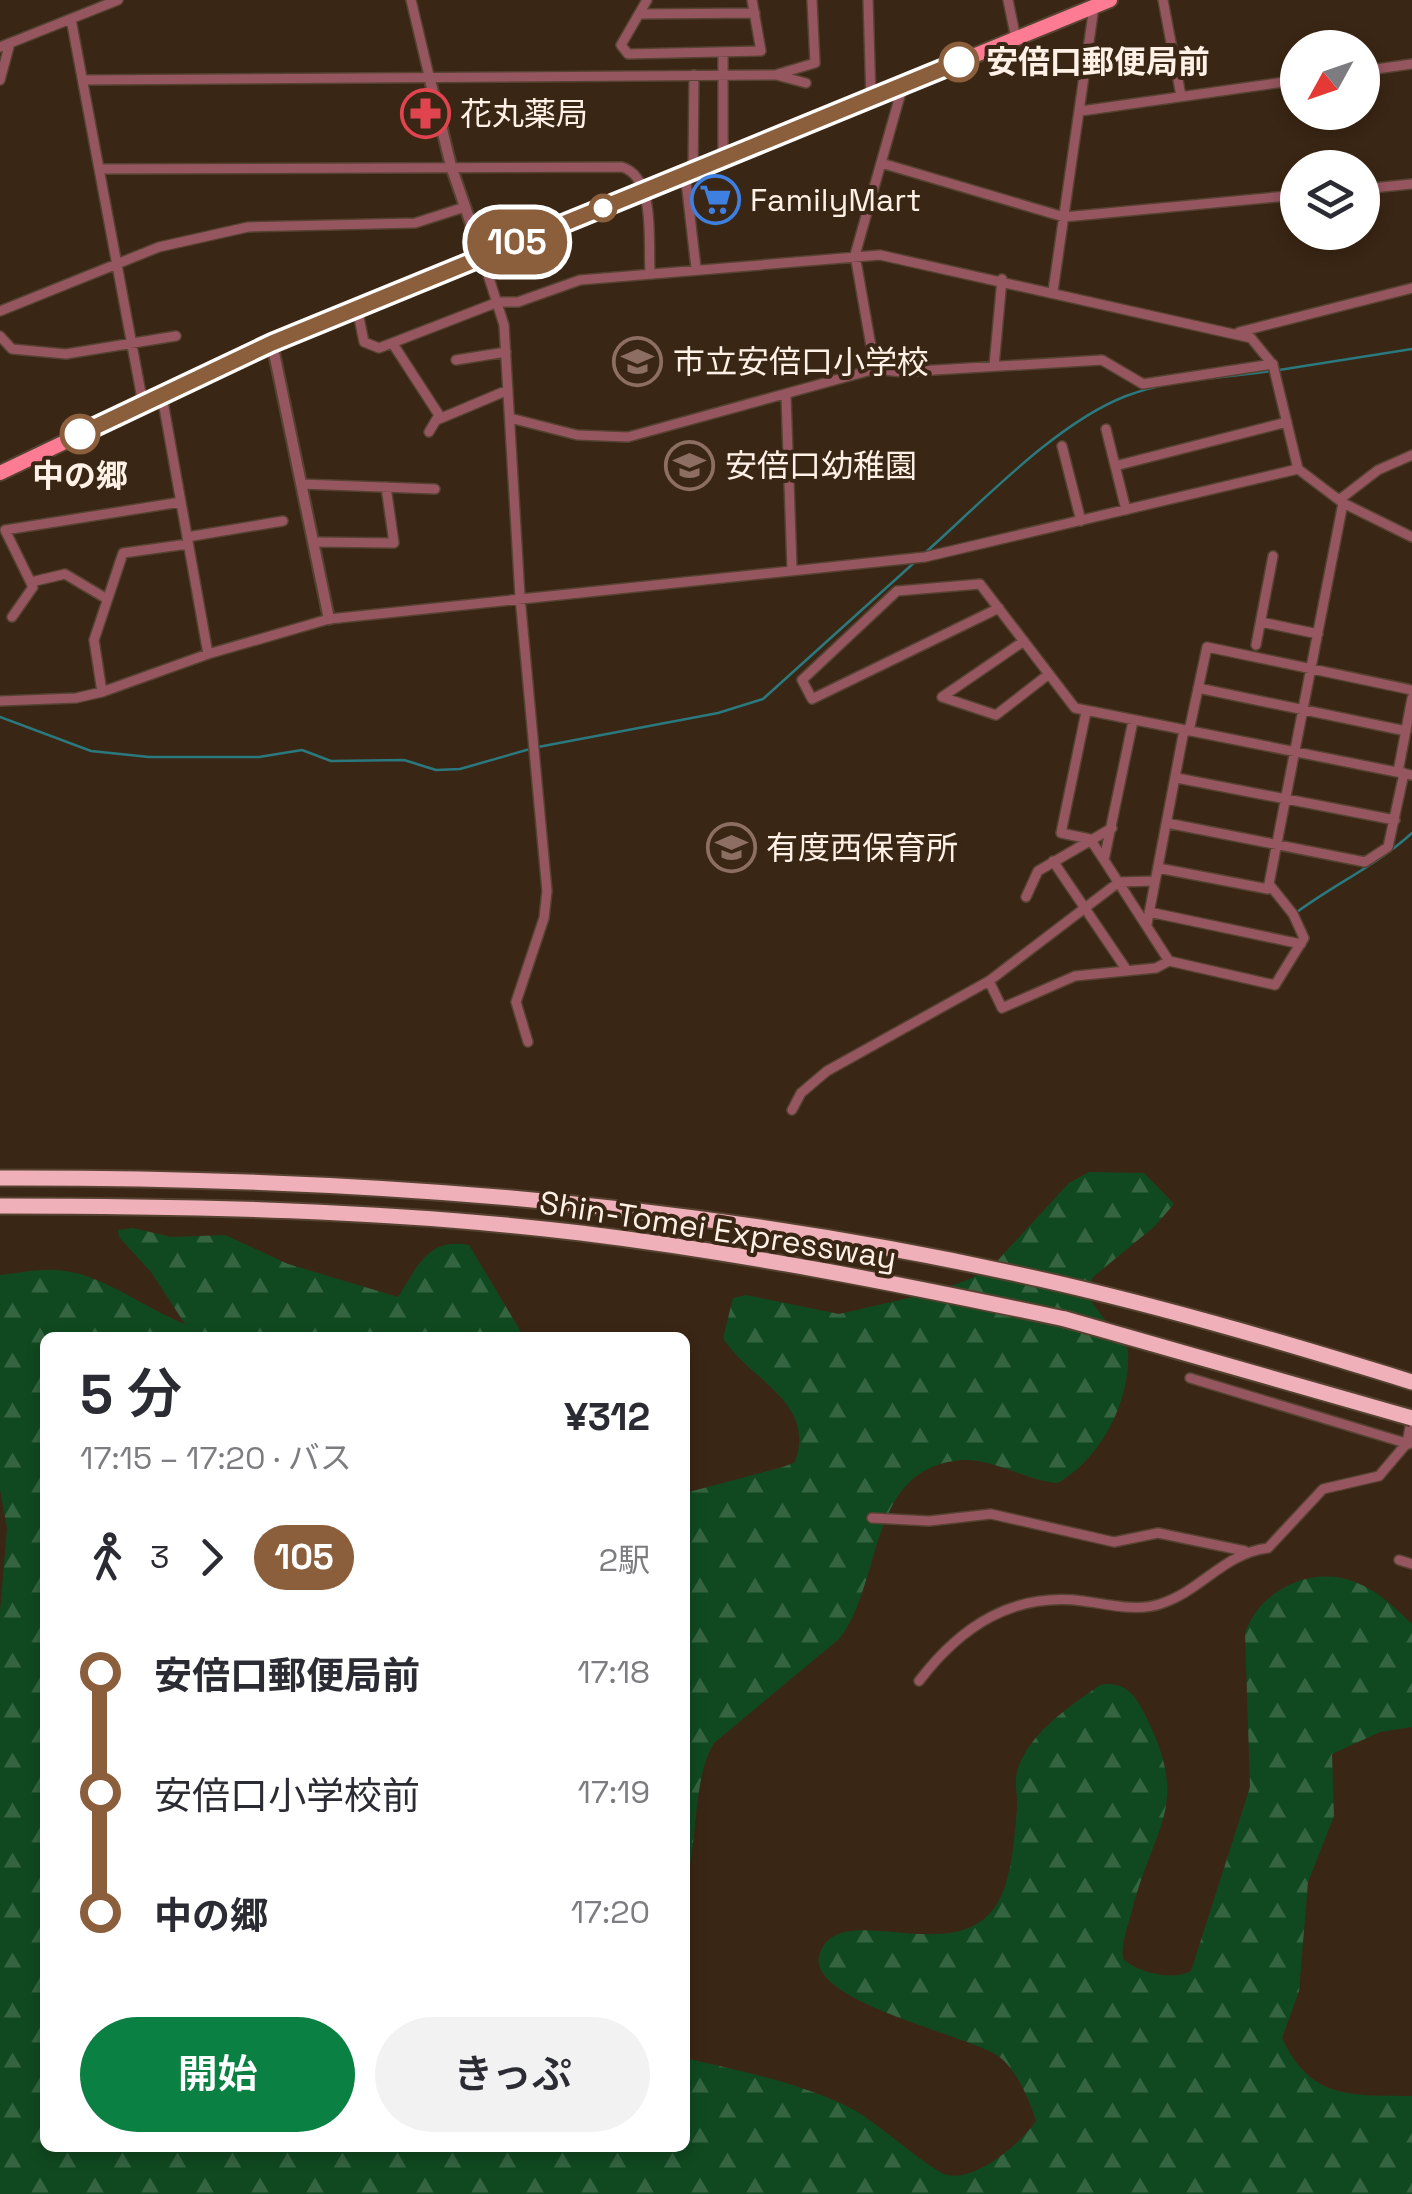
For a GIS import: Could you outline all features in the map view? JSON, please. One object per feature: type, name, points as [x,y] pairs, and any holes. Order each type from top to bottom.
[{"type":"highway","name":"Shin-Tomei Expressway","points":[[0,1178],[196,1177],[395,1187],[591,1205],[883,1248],[1082,1289],[1412,1382]]},
{"type":"highway","name":"Shin-Tomei Expressway","points":[[0,1206],[212,1208],[437,1219],[582,1234],[854,1276],[1065,1319],[1412,1416]]},
{"type":"main road","points":[[0,473],[272,343],[1110,0]]},
{"type":"street","points":[[0,80],[5,45],[118,0]]},
{"type":"street","points":[[411,0],[451,166],[498,302],[506,352],[520,597],[547,892],[544,918],[516,1002],[528,1042]]},
{"type":"street","points":[[647,0],[621,46],[628,54],[760,51],[752,0]]},
{"type":"street","points":[[868,0],[871,100]]},
{"type":"street","points":[[1008,0],[1016,39]]},
{"type":"street","points":[[1164,0],[1181,96]]},
{"type":"street","points":[[776,75],[815,63],[812,1]]},
{"type":"street","points":[[1053,291],[1095,3]]},
{"type":"street","points":[[639,14],[754,13]]},
{"type":"street","points":[[71,20],[143,404]]},
{"type":"street","points":[[723,53],[723,158]]},
{"type":"street","points":[[1380,68],[1412,64]]},
{"type":"street","points":[[84,80],[776,75],[806,83]]},
{"type":"street","points":[[694,76],[689,172],[696,268]]},
{"type":"street","points":[[1080,111],[1280,82]]},
{"type":"street","points":[[875,369],[855,256],[902,85]]},
{"type":"street","points":[[881,163],[1064,217],[1280,197]]},
{"type":"street","points":[[99,168],[622,167],[634,173],[644,191],[650,272]]},
{"type":"street","points":[[1380,187],[1412,184]]},
{"type":"street","points":[[0,312],[160,247],[248,227],[414,224],[465,207]]},
{"type":"street","points":[[358,308],[366,345],[393,344],[498,302],[518,302],[580,280],[855,256],[904,258],[1236,333],[1263,347],[1273,364],[1298,469],[1341,502],[1412,536]]},
{"type":"street","points":[[994,366],[1002,280]]},
{"type":"street","points":[[1236,333],[1412,288]]},
{"type":"street","points":[[0,336],[12,349],[54,354],[176,336]]},
{"type":"street","points":[[272,343],[329,619]]},
{"type":"street","points":[[393,344],[438,419]]},
{"type":"street","points":[[456,360],[506,352]]},
{"type":"street","points":[[510,418],[578,435],[628,437],[875,369],[1102,360],[1143,384],[1273,364]]},
{"type":"street","points":[[429,432],[438,419],[508,390]]},
{"type":"street","points":[[786,395],[792,569]]},
{"type":"street","points":[[162,396],[208,654]]},
{"type":"street","points":[[1114,466],[1287,422]]},
{"type":"street","points":[[1106,429],[1126,510]]},
{"type":"street","points":[[1062,446],[1080,521]]},
{"type":"street","points":[[1158,868],[1268,889],[1341,502],[1378,470],[1412,455]]},
{"type":"street","points":[[0,701],[76,698],[102,692],[208,654],[329,619],[925,557],[1298,469]]},
{"type":"street","points":[[301,484],[434,489]]},
{"type":"street","points":[[313,542],[394,543],[386,487]]},
{"type":"street","points":[[12,617],[33,587],[6,530],[182,502]]},
{"type":"street","points":[[102,692],[94,640],[123,553],[283,521]]},
{"type":"street","points":[[0,546],[10,541]]},
{"type":"street","points":[[1256,644],[1273,556]]},
{"type":"street","points":[[30,582],[65,574],[108,599]]},
{"type":"street","points":[[999,608],[812,699],[802,680],[897,591],[980,584],[999,608],[1075,708],[1405,773]]},
{"type":"street","points":[[1261,622],[1318,634]]},
{"type":"street","points":[[1024,641],[942,697],[996,715],[1049,674]]},
{"type":"street","points":[[1147,924],[1207,647],[1412,690]]},
{"type":"street","points":[[1198,688],[1406,730]]},
{"type":"street","points":[[1167,823],[1365,862],[1388,848],[1405,773],[1406,730],[1412,698]]},
{"type":"street","points":[[1086,712],[1062,832],[1090,839],[1169,961]]},
{"type":"street","points":[[1104,860],[1133,720]]},
{"type":"street","points":[[1177,778],[1394,820]]},
{"type":"street","points":[[1026,898],[1038,871],[1112,828]]},
{"type":"street","points":[[1053,861],[1126,969]]},
{"type":"street","points":[[792,1110],[802,1093],[827,1071],[989,980],[1118,882],[1155,881]]},
{"type":"street","points":[[989,980],[1002,1008],[1075,976],[1156,968],[1169,961],[1275,984],[1304,938],[1293,914],[1269,884]]},
{"type":"street","points":[[1149,912],[1301,944]]},
{"type":"street","points":[[1190,1378],[1409,1444]]},
{"type":"street","points":[[872,1518],[929,1521],[991,1514],[1114,1542],[1158,1533],[1245,1551],[1268,1548],[1323,1489],[1380,1476],[1409,1444],[1412,1416]]},
{"type":"street","points":[[920,1681],[960,1637],[1035,1598],[1129,1606],[1164,1604],[1245,1551]]},
{"type":"street","points":[[1400,1560],[1412,1564]]},
{"type":"green space","points":[[1089,1172],[1144,1173],[1174,1204],[1155,1226],[1093,1277],[1088,1287],[1093,1304],[1128,1350],[1125,1388],[1111,1425],[1088,1458],[1058,1483],[968,1460],[926,1470],[905,1486],[880,1535],[853,1617],[839,1639],[714,1743],[702,1777],[690,1863],[690,1492],[795,1462],[799,1441],[797,1423],[789,1407],[723,1338],[733,1298],[746,1295],[839,1314],[935,1292],[972,1278],[999,1259],[1069,1183]]},
{"type":"green space","points":[[133,1228],[171,1237],[225,1235],[288,1264],[398,1297],[433,1250],[469,1245],[521,1332],[40,1332],[40,2152],[690,2152],[690,2059],[814,2092],[864,2116],[941,2172],[972,2172],[1009,2149],[1036,2121],[1026,2095],[1005,2061],[980,2047],[860,2001],[836,1986],[821,1970],[820,1953],[831,1938],[849,1931],[948,1933],[972,1926],[992,1911],[1004,1889],[1011,1863],[1016,1776],[1022,1758],[1051,1722],[1100,1685],[1107,1684],[1125,1689],[1142,1709],[1157,1742],[1167,1792],[1165,1813],[1126,1931],[1123,1959],[1156,1974],[1191,1971],[1250,1787],[1245,1633],[1252,1618],[1275,1593],[1305,1579],[1321,1577],[1363,1585],[1412,1624],[1412,1727],[1380,1732],[1332,1754],[1334,1816],[1308,1882],[1299,1991],[1282,2038],[1293,2059],[1320,2084],[1353,2094],[1412,2096],[1412,2194],[0,2194],[0,1612],[7,1528],[0,1490],[0,1275],[41,1270],[72,1272],[185,1324],[151,1272],[119,1237],[118,1230]]},
{"type":"waterway","points":[[1279,370],[1412,349]]},
{"type":"waterway","points":[[926,552],[1021,465],[1100,408],[1161,386],[1271,371]]},
{"type":"waterway","points":[[538,747],[718,713],[763,699],[916,561]]},
{"type":"waterway","points":[[0,717],[91,751],[149,757],[259,757],[302,750],[331,761],[404,760],[436,770],[460,769],[530,749]]},
{"type":"waterway","points":[[1297,912],[1412,833]]},
{"type":"bus line","name":"105","points":[[80,434],[272,343],[959,62]]},
{"type":"place","name":"安倍口郵便局前","points":[[959,62]]},
{"type":"place","name":"花丸薬局","points":[[425,114]]},
{"type":"place","name":"FamilyMart","points":[[715,200]]},
{"type":"place","name":"市立安倍口小学校","points":[[638,362]]},
{"type":"place","name":"中の郷","points":[[80,434]]},
{"type":"place","name":"安倍口幼稚園","points":[[690,466]]},
{"type":"place","name":"有度西保育所","points":[[731,848]]}]
